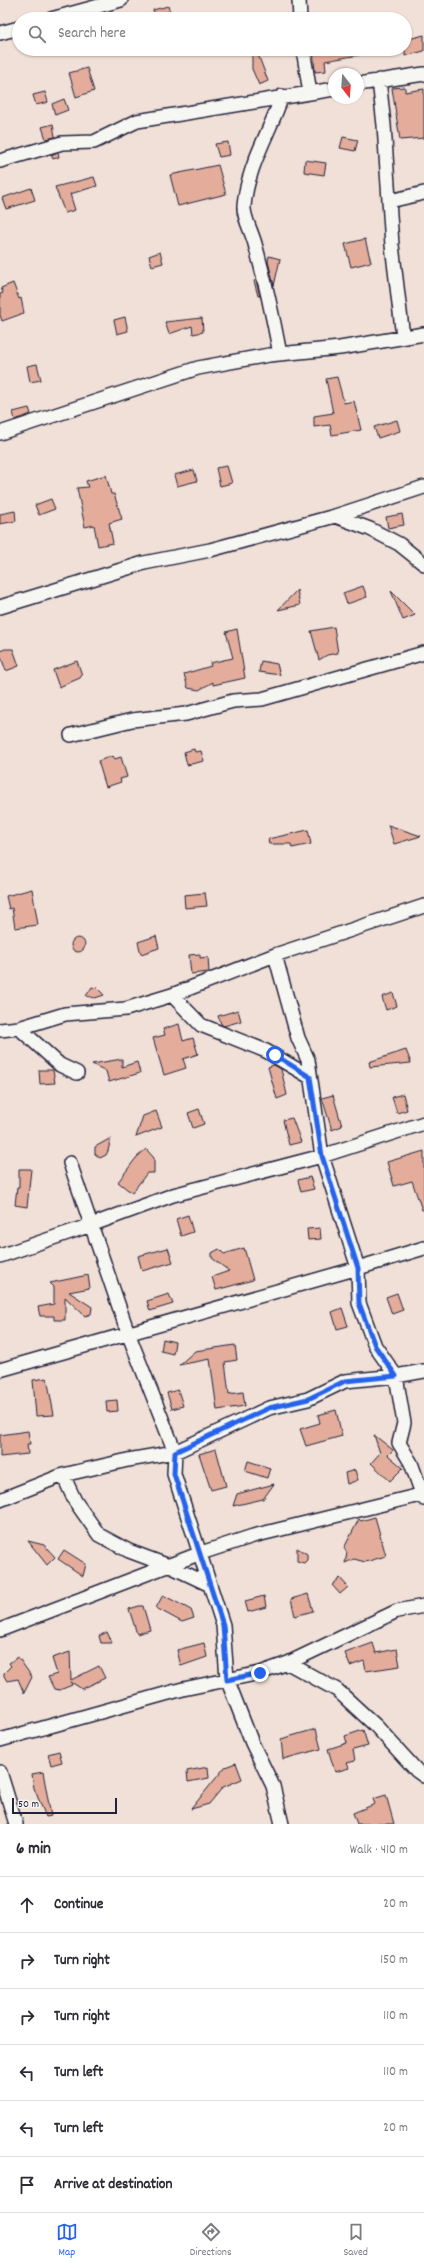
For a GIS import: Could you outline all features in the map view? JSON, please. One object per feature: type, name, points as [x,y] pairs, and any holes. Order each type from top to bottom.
[{"type":"street","points":[[77,12],[121,0]]},
{"type":"street","points":[[299,0],[300,12]]},
{"type":"street","points":[[0,33],[12,30]]},
{"type":"street","points":[[304,56],[310,93]]},
{"type":"street","points":[[364,83],[424,74]]},
{"type":"street","points":[[379,80],[390,200],[392,245],[403,337]]},
{"type":"street","points":[[0,161],[62,143],[94,142],[137,121],[282,96],[328,90]]},
{"type":"street","points":[[280,354],[266,285],[244,208],[246,190],[256,160],[282,96]]},
{"type":"street","points":[[390,200],[424,192]]},
{"type":"street","points":[[0,434],[198,368],[280,354],[340,348],[424,334]]},
{"type":"street","points":[[0,607],[144,563],[210,550],[335,516],[424,487]]},
{"type":"street","points":[[335,516],[370,529],[399,544],[424,564]]},
{"type":"street","points":[[71,735],[132,720],[186,714],[233,701],[262,698],[424,653]]},
{"type":"street","points":[[0,1030],[19,1028],[65,1014],[126,1009],[172,995],[275,955],[424,906]]},
{"type":"street","points":[[0,1630],[200,1554],[254,1536],[423,1496],[411,1464],[398,1443],[404,1423],[396,1376],[375,1346],[359,1303],[358,1268],[322,1156],[306,1055],[298,1038],[275,955]]},
{"type":"street","points":[[172,995],[201,1025],[266,1051],[310,1077]]},
{"type":"street","points":[[19,1028],[60,1066],[77,1073]]},
{"type":"street","points":[[0,1256],[91,1225],[173,1194],[322,1156],[424,1123]]},
{"type":"street","points":[[70,1163],[128,1333],[175,1452],[174,1474],[223,1625],[227,1680],[252,1744],[273,1786],[282,1824]]},
{"type":"street","points":[[0,1370],[424,1248]]},
{"type":"street","points":[[0,1500],[63,1475],[128,1460],[175,1452],[269,1408],[308,1399],[345,1381],[396,1376],[424,1371]]},
{"type":"street","points":[[63,1475],[75,1501],[99,1535],[129,1551],[168,1566],[210,1585]]},
{"type":"street","points":[[0,1740],[183,1688],[260,1673],[288,1663],[397,1611],[424,1606]]},
{"type":"street","points":[[288,1663],[338,1690],[376,1726],[417,1771],[424,1776]]},
{"type":"street","points":[[0,1772],[16,1824]]},
{"type":"building","points":[[168,6],[170,12],[154,12],[153,10]]},
{"type":"building","points":[[424,35],[424,51],[412,54],[412,38]]},
{"type":"building","points":[[252,56],[259,56],[268,81],[259,85],[252,69]]},
{"type":"building","points":[[314,56],[353,56],[325,61],[326,71],[315,72]]},
{"type":"building","points":[[87,68],[94,91],[76,97],[69,73]]},
{"type":"building","points":[[405,87],[405,92],[424,89],[424,138],[400,140],[392,88]]},
{"type":"building","points":[[45,92],[48,102],[36,105],[33,95]]},
{"type":"building","points":[[64,99],[68,110],[55,115],[52,104]]},
{"type":"building","points":[[53,124],[55,137],[46,139],[42,127]]},
{"type":"building","points":[[343,137],[358,140],[355,151],[340,148]]},
{"type":"building","points":[[228,142],[230,155],[219,157],[215,144]]},
{"type":"building","points":[[58,152],[59,157],[53,159],[51,155]]},
{"type":"building","points":[[305,160],[326,163],[324,175],[304,172]]},
{"type":"building","points":[[218,165],[226,194],[178,206],[170,175]]},
{"type":"building","points":[[94,177],[97,186],[70,194],[75,210],[65,213],[55,187]]},
{"type":"building","points":[[31,188],[35,200],[6,209],[2,198]]},
{"type":"building","points":[[365,239],[371,262],[351,267],[345,244]]},
{"type":"building","points":[[160,252],[163,263],[152,266],[149,256]]},
{"type":"building","points":[[269,256],[280,259],[274,286],[268,261]]},
{"type":"building","points":[[256,280],[260,296],[258,296],[254,281]]},
{"type":"building","points":[[13,283],[19,299],[21,298],[24,313],[2,321],[0,315],[0,294],[3,293],[1,288]]},
{"type":"building","points":[[125,317],[128,331],[117,334],[114,320]]},
{"type":"building","points":[[202,318],[203,332],[193,334],[192,326],[169,334],[165,322]]},
{"type":"building","points":[[37,364],[41,380],[30,382],[27,366]]},
{"type":"building","points":[[337,377],[344,403],[354,401],[361,430],[332,435],[330,425],[314,427],[314,416],[333,413],[326,379]]},
{"type":"building","points":[[29,408],[31,414],[15,420],[13,412]]},
{"type":"building","points":[[397,420],[400,431],[378,438],[374,427]]},
{"type":"building","points":[[227,466],[232,483],[220,486],[216,468]]},
{"type":"building","points":[[194,470],[197,481],[177,486],[174,475]]},
{"type":"building","points":[[106,475],[111,494],[114,494],[122,519],[109,523],[113,543],[98,546],[94,525],[85,527],[77,488],[88,487],[86,481]]},
{"type":"building","points":[[51,499],[55,509],[39,515],[35,505]]},
{"type":"building","points":[[15,511],[16,521],[0,524],[0,514]]},
{"type":"building","points":[[402,514],[404,525],[388,528],[386,517]]},
{"type":"building","points":[[363,586],[367,597],[347,604],[343,593]]},
{"type":"building","points":[[297,590],[300,605],[278,610]]},
{"type":"building","points":[[391,591],[415,615],[403,620]]},
{"type":"building","points":[[334,627],[338,653],[327,655],[319,660],[311,631]]},
{"type":"building","points":[[237,629],[245,678],[213,685],[213,682],[199,690],[188,688],[184,674],[211,666],[210,663],[233,658],[226,632]]},
{"type":"building","points":[[5,649],[13,649],[19,666],[6,671],[0,654],[0,651]]},
{"type":"building","points":[[77,661],[82,675],[80,678],[59,687],[53,670]]},
{"type":"building","points":[[261,661],[277,664],[280,675],[259,672]]},
{"type":"building","points":[[194,749],[195,752],[201,751],[204,761],[187,765],[184,752]]},
{"type":"building","points":[[113,756],[115,759],[121,757],[127,777],[120,779],[121,782],[106,787],[98,761]]},
{"type":"building","points":[[388,825],[421,836],[394,844]]},
{"type":"building","points":[[308,830],[311,844],[292,848],[291,844],[269,844],[268,839]]},
{"type":"building","points":[[32,889],[38,925],[15,928],[12,908],[9,909],[6,896]]},
{"type":"building","points":[[205,893],[207,906],[185,908],[184,895]]},
{"type":"building","points":[[156,936],[159,948],[141,954],[138,942]]},
{"type":"building","points":[[75,938],[81,938],[85,942],[85,948],[81,952],[75,952],[71,948],[71,942]]},
{"type":"building","points":[[200,954],[200,958],[208,957],[209,972],[191,974],[189,955]]},
{"type":"building","points":[[92,987],[97,988],[104,995],[95,998],[86,996]]},
{"type":"building","points":[[393,993],[397,1006],[386,1010],[382,997]]},
{"type":"building","points":[[238,1010],[241,1021],[224,1026],[221,1024],[218,1016]]},
{"type":"building","points":[[179,1024],[183,1041],[193,1038],[198,1054],[183,1059],[186,1068],[164,1075],[153,1038],[165,1035],[163,1029]]},
{"type":"building","points":[[406,1050],[411,1063],[370,1067],[369,1062]]},
{"type":"building","points":[[122,1059],[122,1067],[137,1062],[140,1073],[109,1082],[106,1071],[92,1064]]},
{"type":"building","points":[[274,1065],[281,1069],[287,1095],[277,1099],[268,1067]]},
{"type":"building","points":[[39,1070],[53,1070],[55,1083],[40,1084]]},
{"type":"building","points":[[403,1094],[407,1110],[397,1113],[392,1097]]},
{"type":"building","points":[[333,1095],[342,1126],[332,1130],[322,1098]]},
{"type":"building","points":[[199,1109],[204,1124],[193,1128],[188,1113]]},
{"type":"building","points":[[156,1111],[162,1127],[136,1137],[143,1116]]},
{"type":"building","points":[[292,1118],[301,1142],[289,1145],[283,1120]]},
{"type":"building","points":[[111,1138],[106,1155],[100,1158],[95,1154],[95,1147]]},
{"type":"building","points":[[146,1149],[154,1158],[154,1173],[147,1173],[132,1193],[118,1182],[136,1158]]},
{"type":"building","points":[[424,1151],[424,1210],[422,1210],[412,1181],[394,1186],[387,1162]]},
{"type":"building","points":[[19,1169],[31,1169],[27,1207],[15,1205],[17,1187],[19,1187]]},
{"type":"building","points":[[310,1177],[314,1189],[301,1192],[298,1180]]},
{"type":"building","points":[[188,1215],[193,1232],[181,1236],[176,1219]]},
{"type":"building","points":[[320,1228],[321,1239],[308,1240],[307,1229]]},
{"type":"building","points":[[168,1248],[173,1262],[142,1271],[138,1256]]},
{"type":"building","points":[[244,1248],[253,1280],[216,1290],[212,1277],[229,1271],[212,1258],[212,1253],[219,1249],[224,1254]]},
{"type":"building","points":[[88,1275],[90,1288],[69,1292],[92,1307],[91,1314],[85,1316],[65,1297],[65,1320],[54,1320],[54,1316],[40,1316],[38,1307],[54,1304],[54,1287],[50,1283]]},
{"type":"building","points":[[397,1293],[403,1310],[392,1314],[386,1297]]},
{"type":"building","points":[[169,1294],[173,1304],[150,1311],[147,1301]]},
{"type":"building","points":[[342,1308],[348,1326],[337,1329],[332,1312]]},
{"type":"building","points":[[163,1339],[175,1342],[173,1354],[161,1351]]},
{"type":"building","points":[[235,1345],[237,1360],[225,1362],[229,1394],[243,1392],[245,1406],[217,1410],[210,1359],[179,1365],[195,1351]]},
{"type":"building","points":[[47,1378],[54,1415],[36,1416],[33,1380]]},
{"type":"building","points":[[178,1390],[183,1406],[172,1409],[167,1393]]},
{"type":"building","points":[[117,1400],[118,1411],[107,1412],[106,1401]]},
{"type":"building","points":[[336,1410],[342,1436],[306,1446],[300,1429],[320,1423],[318,1415]]},
{"type":"building","points":[[28,1431],[30,1444],[27,1444],[28,1454],[0,1457],[0,1435]]},
{"type":"building","points":[[374,1435],[393,1450],[388,1455],[403,1468],[390,1481],[371,1463],[380,1453]]},
{"type":"building","points":[[216,1449],[226,1486],[211,1490],[199,1454]]},
{"type":"building","points":[[248,1461],[270,1468],[267,1478],[245,1471]]},
{"type":"building","points":[[355,1470],[358,1480],[347,1484],[345,1473]]},
{"type":"building","points":[[274,1484],[263,1499],[233,1506],[237,1494]]},
{"type":"building","points":[[375,1517],[386,1556],[365,1562],[354,1559],[345,1563],[347,1553],[344,1548],[359,1519],[361,1521]]},
{"type":"building","points":[[28,1541],[44,1545],[55,1557],[47,1565]]},
{"type":"building","points":[[297,1548],[307,1554],[307,1560],[304,1563],[297,1561]]},
{"type":"building","points":[[64,1550],[86,1564],[83,1576],[58,1559]]},
{"type":"building","points":[[340,1578],[348,1587],[340,1594],[332,1585]]},
{"type":"building","points":[[308,1594],[313,1611],[295,1616],[291,1599]]},
{"type":"building","points":[[163,1595],[191,1610],[194,1618],[182,1622],[156,1608]]},
{"type":"building","points":[[264,1596],[266,1607],[248,1612],[245,1601]]},
{"type":"building","points":[[143,1606],[150,1630],[137,1634],[129,1609]]},
{"type":"building","points":[[107,1632],[112,1643],[101,1643],[99,1636]]},
{"type":"building","points":[[204,1643],[207,1657],[181,1666],[177,1650]]},
{"type":"building","points":[[373,1643],[376,1653],[397,1649],[400,1666],[366,1671],[364,1661],[350,1666],[345,1653]]},
{"type":"building","points":[[70,1652],[71,1680],[99,1666],[105,1678],[82,1689],[71,1682],[72,1685],[60,1690],[54,1689],[48,1677],[57,1674],[52,1658]]},
{"type":"building","points":[[18,1657],[32,1677],[24,1693],[18,1679],[7,1681],[4,1676],[4,1673],[11,1666],[9,1663]]},
{"type":"building","points":[[316,1729],[321,1749],[283,1759],[281,1739]]},
{"type":"building","points":[[363,1730],[368,1746],[353,1750],[355,1761],[347,1763],[349,1768],[335,1772],[328,1749],[347,1743],[345,1736]]},
{"type":"building","points":[[59,1751],[62,1762],[51,1765],[48,1754]]},
{"type":"building","points":[[236,1763],[242,1779],[223,1787],[209,1804],[191,1809],[225,1767]]},
{"type":"building","points":[[208,1767],[209,1778],[188,1782],[187,1771]]},
{"type":"building","points":[[43,1772],[51,1816],[46,1817],[34,1788],[32,1774]]},
{"type":"building","points":[[386,1795],[394,1824],[357,1824],[353,1813],[375,1804],[373,1799]]},
{"type":"route","points":[[260,1673],[227,1680],[223,1625],[174,1474],[175,1452],[269,1408],[308,1399],[345,1381],[396,1376],[375,1346],[359,1303],[358,1268],[322,1156],[310,1077],[275,1055]]}]
